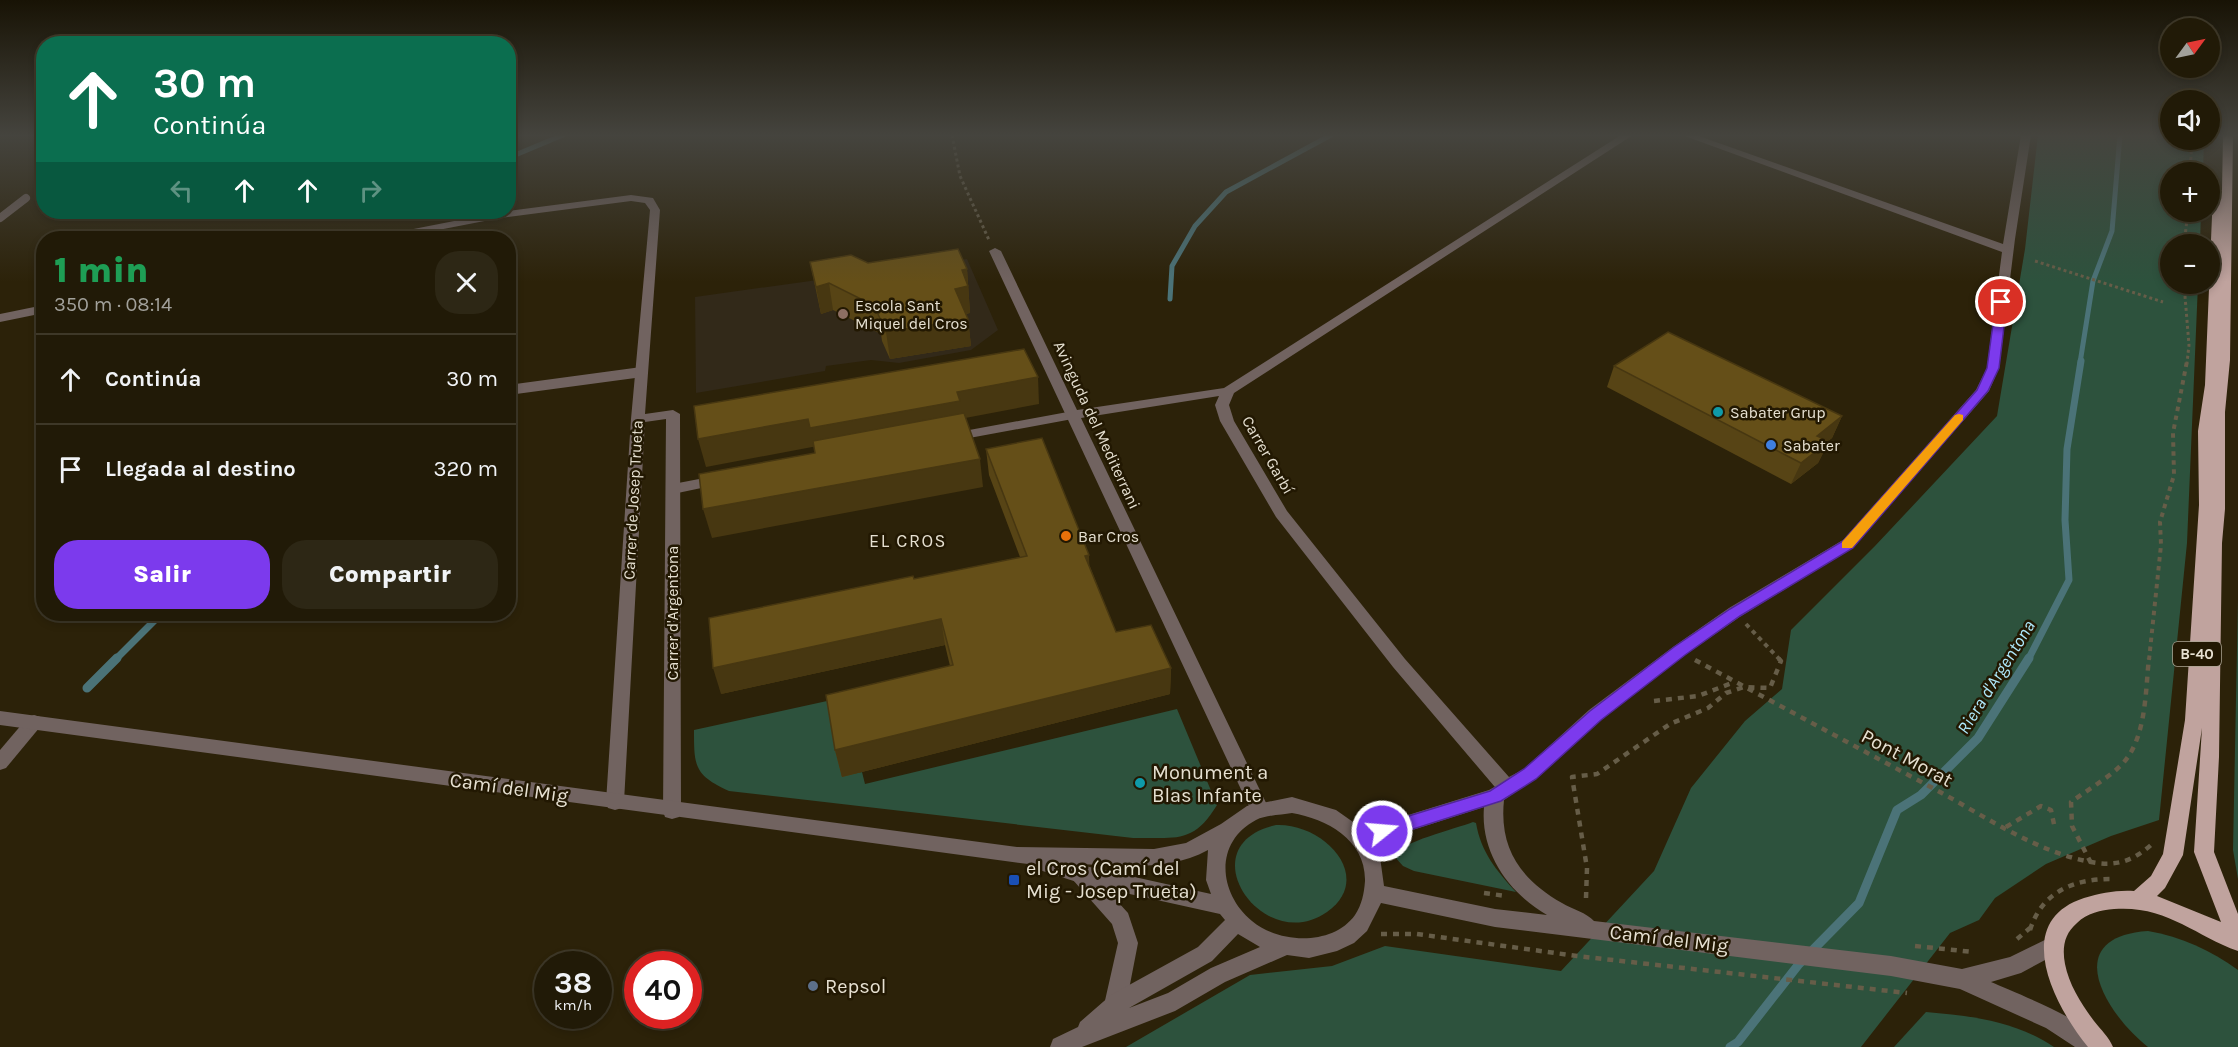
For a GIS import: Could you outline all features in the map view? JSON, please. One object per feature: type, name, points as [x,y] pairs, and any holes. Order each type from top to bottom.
[{"type":"main road","name":"B-40","points":[[2136,901],[2158,882],[2173,855],[2194,720],[2206,505],[2205,431],[2212,384],[2218,184]]},
{"type":"main road","name":"B-40","points":[[2227,184],[2224,360],[2218,412],[2218,509],[2214,543],[2210,757],[2204,852],[2224,908],[2238,933]]},
{"type":"main road","points":[[2102,1047],[2084,1028],[2065,998],[2054,970],[2053,945],[2061,923],[2079,908],[2104,900],[2136,901],[2171,909],[2208,924],[2238,942]]},
{"type":"street","points":[[943,439],[1072,415],[1228,391],[1552,184]]},
{"type":"street","points":[[1823,184],[2008,250]]},
{"type":"street","points":[[1359,839],[1501,792],[1530,774],[1595,716],[1679,651],[1735,612],[1848,544],[1982,391],[1993,368],[2018,184]]},
{"type":"street","name":"Carrer de Josep Trueta","points":[[516,213],[631,198],[649,200],[655,210],[638,419],[615,802]]},
{"type":"street","points":[[419,231],[445,226],[443,219]]},
{"type":"street","name":"Carrer de Josep Trueta","points":[[445,226],[484,219]]},
{"type":"street","name":"Avinguda del Mediterrani","points":[[995,251],[1260,809]]},
{"type":"street","points":[[0,318],[36,311]]},
{"type":"street","name":"Carrer Garbí","points":[[1228,391],[1222,405],[1227,421],[1281,514],[1501,792]]},
{"type":"street","name":"Carrer d'Argentona","points":[[638,419],[673,414],[672,811]]},
{"type":"street","points":[[673,489],[732,478]]},
{"type":"street","name":"Camí del Mig","points":[[0,718],[672,811],[1017,855],[1154,857],[1189,851],[1228,830]]},
{"type":"street","points":[[0,763],[34,722]]},
{"type":"street","points":[[1501,792],[1492,828],[1506,864],[1519,881],[1555,910],[1603,931]]},
{"type":"street","points":[[1276,806],[1309,808],[1336,820],[1359,839],[1374,865],[1376,893],[1369,914],[1355,931],[1334,942],[1310,948],[1284,946],[1258,937],[1231,913],[1214,879],[1215,853],[1228,830],[1242,817],[1260,809],[1276,806]]},
{"type":"street","name":"Camí del Mig","points":[[1017,855],[1080,874],[1231,913]]},
{"type":"street","points":[[1080,874],[1121,919],[1126,935],[1128,943],[1115,1005]]},
{"type":"street","name":"Camí del Mig","points":[[1376,893],[1495,918],[1891,966],[1962,979],[2054,1021],[2095,1047]]},
{"type":"street","points":[[1070,1042],[1115,1005],[1205,954],[1231,913]]},
{"type":"street","name":"Camí del Mig","points":[[1962,979],[2014,966],[2053,945]]},
{"type":"street","points":[[1070,1042],[1175,1001],[1218,975],[1284,946]]},
{"type":"lane","points":[[0,218],[26,198]]},
{"type":"lane","points":[[516,389],[642,372]]},
{"type":"path","points":[[963,184],[967,196],[995,251]]},
{"type":"path","points":[[2035,261],[2057,270],[2163,302]]},
{"type":"path","points":[[2151,847],[2125,863],[2091,863],[2075,835],[2069,810],[2071,802],[2119,768],[2133,749],[2143,714],[2161,545],[2160,522],[2174,475],[2173,433],[2182,395],[2189,345],[2185,294]]},
{"type":"path","points":[[1586,898],[1587,868],[1572,777],[1597,774],[1670,724],[1708,708],[1726,693],[1743,687],[1770,688],[1780,660],[1735,612]]},
{"type":"path","name":"Pont Morat","points":[[1679,651],[1733,683],[2006,828],[2091,863]]},
{"type":"path","points":[[1654,700],[1698,696],[1733,683]]},
{"type":"path","points":[[2006,828],[2041,806],[2051,810],[2055,830]]},
{"type":"path","points":[[2006,944],[2030,928]]},
{"type":"path","points":[[1381,934],[1418,934],[1578,956],[1916,994]]},
{"type":"path","points":[[1912,946],[1979,952]]},
{"type":"shaded area","name":"Escola Sant Miquel del Cros","points":[[967,259],[998,330],[971,350],[899,363],[871,360],[826,366],[825,371],[696,393],[695,297]]},
{"type":"green space","points":[[2032,184],[2160,184],[2160,222],[2201,222],[2200,234],[2160,234],[2160,294],[2198,294],[2187,543],[2159,820],[2111,836],[2046,864],[1995,898],[1979,920],[1950,933],[1861,1047],[1126,1047],[1250,975],[1332,966],[1385,946],[1561,971],[1654,871],[1691,788],[1745,721],[1782,689],[1791,630],[1875,546],[1997,416],[2025,249]]},
{"type":"green space","points":[[2238,599],[2238,879],[2233,850]]},
{"type":"green space","points":[[827,701],[842,776],[862,772],[865,784],[1177,709],[1217,805],[1200,827],[1191,833],[1172,838],[1133,838],[729,791],[709,780],[698,768],[694,730]]},
{"type":"green space","points":[[1473,822],[1476,823],[1490,860],[1516,892],[1414,871],[1403,866],[1394,856],[1398,851],[1417,841]]},
{"type":"green space","points":[[1276,825],[1294,827],[1311,833],[1338,855],[1345,869],[1346,884],[1341,898],[1327,912],[1303,922],[1279,920],[1259,910],[1244,893],[1236,873],[1237,853],[1250,836]]},
{"type":"green space","points":[[2148,931],[2195,945],[2238,970],[2238,1047],[2148,1047],[2117,1015],[2098,978],[2098,961],[2104,947],[2121,936]]},
{"type":"green space","points":[[1926,1012],[1993,1021],[2024,1031],[2054,1047],[1894,1047]]},
{"type":"building","points":[[958,249],[967,269],[962,270],[968,286],[955,289],[968,319],[886,332],[878,314],[883,310],[829,283],[816,287],[810,262],[851,255],[868,263]]},
{"type":"building","points":[[1668,332],[1842,416],[1817,436],[1829,441],[1801,463],[1614,366]]},
{"type":"building","points":[[1024,349],[1038,377],[957,392],[960,401],[810,428],[808,419],[698,439],[694,406]]},
{"type":"building","points":[[964,413],[980,459],[703,509],[699,474],[815,453],[813,441]]},
{"type":"building","points":[[1042,438],[1089,555],[1085,556],[1116,632],[1151,625],[1171,668],[835,750],[826,695],[953,665],[941,619],[713,668],[709,618],[913,576],[914,579],[1027,556],[986,449]]},
{"type":"waterway","points":[[1170,299],[1172,266],[1195,226],[1226,192],[1241,184]]},
{"type":"waterway","name":"Riera d'Argentona","points":[[2080,363],[2093,281],[2112,231],[2116,184]]},
{"type":"waterway","name":"Riera d'Argentona","points":[[2028,660],[2069,580],[2065,520],[2067,449],[2081,361]]},
{"type":"waterway","points":[[87,688],[154,621]]},
{"type":"waterway","name":"Riera d'Argentona","points":[[1730,1047],[1738,1042],[1799,964],[1859,903],[1897,810],[1921,795],[1978,738],[2029,658]]},
{"type":"slow traffic","points":[[1847,545],[1959,418]]},
{"type":"place","name":"Escola Sant Miquel del Cros","points":[[843,314]]},
{"type":"place","name":"Sabater Grup","points":[[1718,412]]},
{"type":"place","name":"Sabater","points":[[1771,445]]},
{"type":"place","name":"Bar Cros","points":[[1066,536]]},
{"type":"place","name":"Monument a Blas Infante","points":[[1140,783]]},
{"type":"place","name":"el Cros (Camí del Mig - Josep Trueta)","points":[[1014,880]]},
{"type":"place","name":"Repsol","points":[[813,986]]},
{"type":"district","name":"EL CROS","points":[[908,541]]},
{"type":"route","points":[[1382,831],[1496,796],[1530,774],[1595,716],[1679,651],[1735,612],[1848,544],[1982,391],[1993,368],[2001,302]]}]
